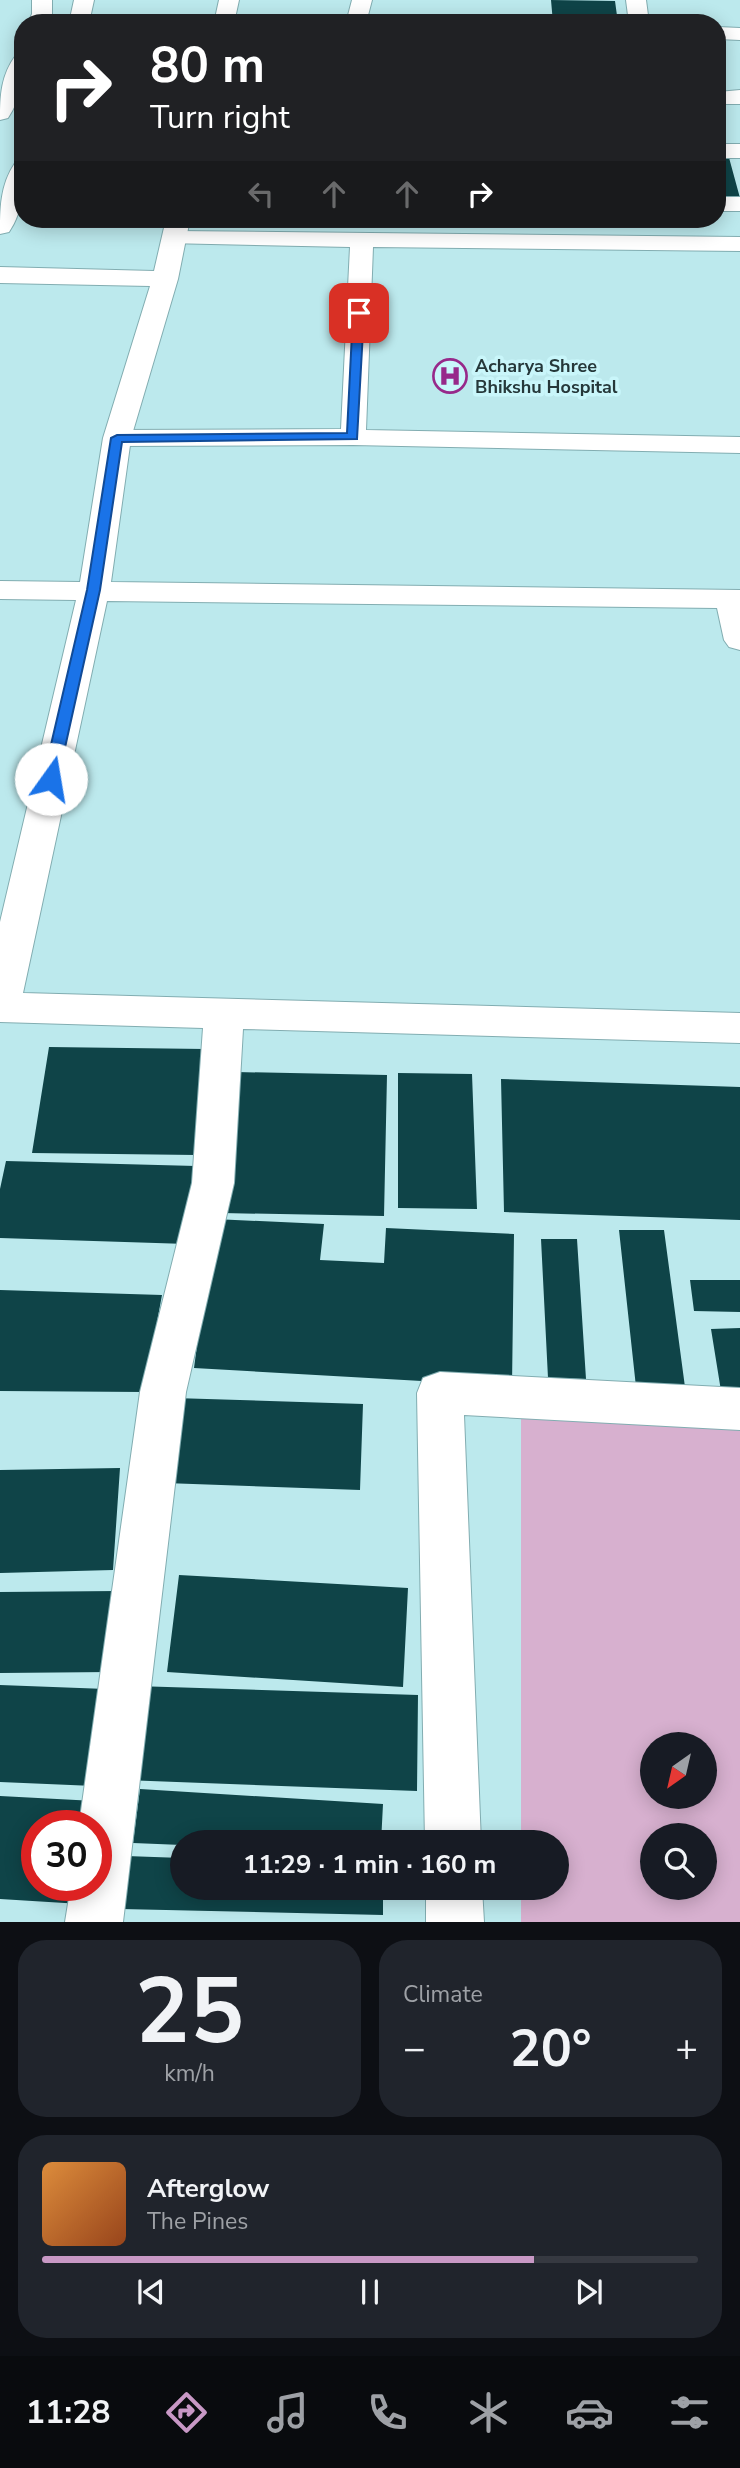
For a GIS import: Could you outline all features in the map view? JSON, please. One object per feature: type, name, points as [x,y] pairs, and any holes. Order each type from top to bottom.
[{"type":"street","points":[[0,113],[14,80]]},
{"type":"street","points":[[0,227],[14,191]]},
{"type":"street","points":[[176,229],[165,279],[117,438],[94,590],[0,1007],[740,1028]]},
{"type":"street","points":[[0,275],[165,279]]},
{"type":"street","points":[[0,590],[735,599],[740,640]]},
{"type":"street","points":[[93,1922],[163,1392],[213,1183],[224,1013]]},
{"type":"street","points":[[453,1830],[440,1393],[740,1409]]},
{"type":"street","points":[[454,1900],[455,1922]]},
{"type":"lane","points":[[176,229],[362,238],[740,244]]},
{"type":"lane","points":[[353,437],[362,238]]},
{"type":"lane","points":[[117,438],[353,437],[740,445]]},
{"type":"shaded area","points":[[740,1389],[740,1922],[521,1922],[521,1900],[569,1900],[569,1830],[521,1830],[521,1398]]},
{"type":"building","points":[[551,0],[615,1],[617,14],[552,14]]},
{"type":"building","points":[[726,154],[728,154],[740,198],[726,198]]},
{"type":"building","points":[[49,1047],[205,1049],[196,1155],[32,1153]]},
{"type":"building","points":[[236,1072],[387,1075],[384,1216],[222,1213]]},
{"type":"building","points":[[398,1073],[472,1074],[477,1209],[398,1208]]},
{"type":"building","points":[[501,1079],[740,1087],[740,1220],[504,1212]]},
{"type":"building","points":[[6,1161],[196,1166],[187,1244],[0,1238],[0,1189]]},
{"type":"building","points":[[214,1219],[324,1224],[320,1260],[384,1263],[386,1228],[514,1234],[512,1386],[194,1368]]},
{"type":"building","points":[[619,1230],[664,1230],[685,1387],[636,1387]]},
{"type":"building","points":[[541,1239],[577,1239],[586,1379],[548,1378]]},
{"type":"building","points":[[690,1280],[740,1280],[740,1312],[694,1311]]},
{"type":"building","points":[[0,1290],[162,1295],[144,1392],[0,1391]]},
{"type":"building","points":[[740,1328],[740,1391],[721,1391],[711,1329]]},
{"type":"building","points":[[174,1398],[363,1404],[360,1490],[165,1483]]},
{"type":"building","points":[[120,1468],[113,1570],[0,1573],[0,1470]]},
{"type":"building","points":[[179,1575],[408,1588],[403,1687],[167,1672]]},
{"type":"building","points":[[118,1591],[111,1672],[0,1673],[0,1592]]},
{"type":"building","points":[[0,1685],[106,1689],[94,1786],[0,1782]]},
{"type":"building","points":[[135,1686],[418,1695],[417,1791],[124,1780]]},
{"type":"building","points":[[140,1789],[383,1804],[382,1830],[170,1830],[170,1845],[133,1843]]},
{"type":"building","points":[[0,1796],[95,1801],[94,1810],[21,1810],[21,1900],[0,1899]]},
{"type":"building","points":[[126,1856],[170,1858],[170,1900],[383,1900],[383,1915],[121,1909]]},
{"type":"building","points":[[32,1901],[81,1901],[81,1904]]},
{"type":"place","name":"Acharya Shree Bhikshu Hospital","points":[[450,376]]},
{"type":"route","points":[[51,779],[94,590],[117,438],[353,437],[359,313]]}]
